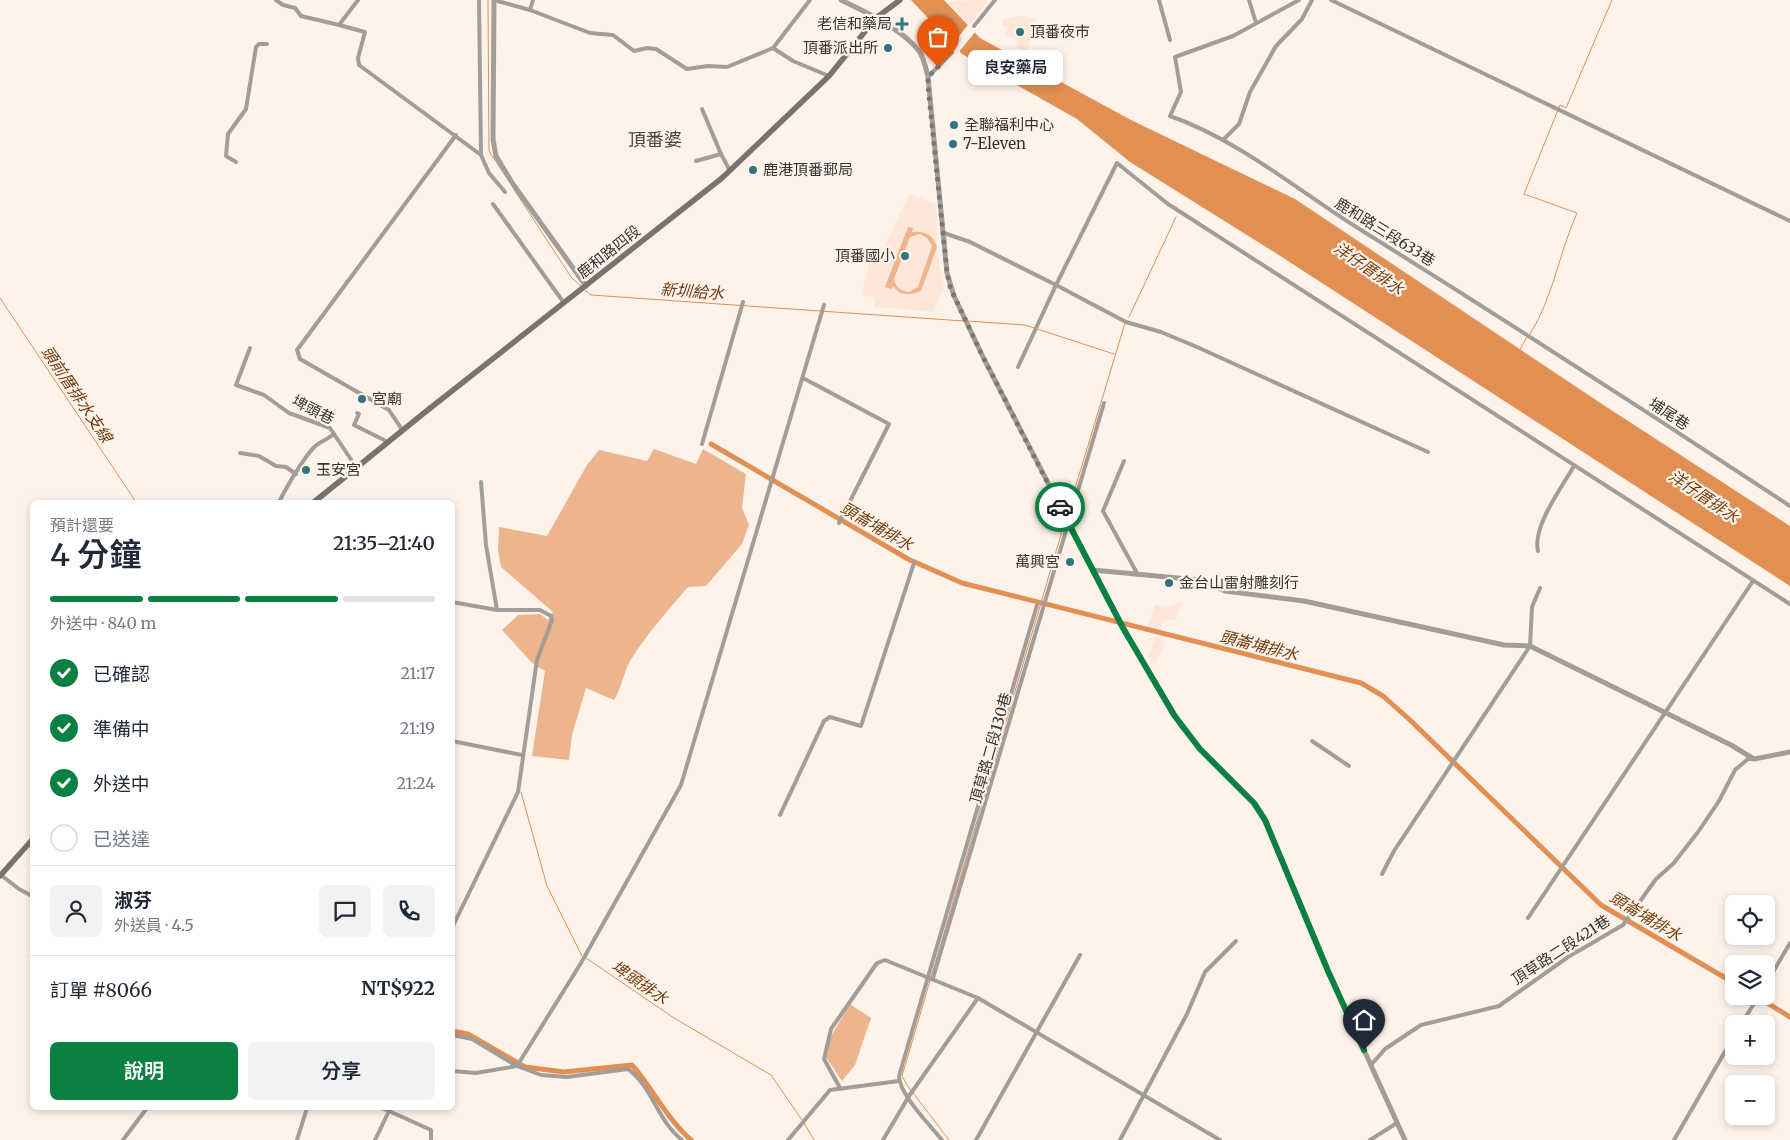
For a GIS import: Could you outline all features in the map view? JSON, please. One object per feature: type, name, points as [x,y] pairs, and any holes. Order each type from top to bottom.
[{"type":"main road","name":"鹿和路四段","points":[[316,500],[730,171],[829,76],[876,18],[900,0]]},
{"type":"main road","points":[[1,875],[30,842]]},
{"type":"street","points":[[276,0],[283,6],[295,8],[301,16],[365,32],[358,58],[360,65],[481,155]]},
{"type":"street","points":[[339,25],[358,0]]},
{"type":"street","points":[[479,0],[481,155],[489,173],[505,192]]},
{"type":"street","points":[[586,286],[513,184],[496,156],[493,139],[494,0],[530,10],[590,33],[613,35],[634,51],[648,48],[656,49],[687,69],[708,66],[727,67],[773,48],[810,0]]},
{"type":"street","points":[[530,10],[533,0]]},
{"type":"street","points":[[841,0],[876,18],[919,51],[928,77],[948,280],[964,316],[1123,628],[1174,715],[1200,749],[1254,803],[1265,820],[1328,971],[1405,1140]]},
{"type":"street","points":[[974,26],[995,0]]},
{"type":"street","points":[[1159,0],[1170,40]]},
{"type":"street","points":[[1249,0],[1256,23],[1299,0]]},
{"type":"street","points":[[1224,139],[1239,124],[1250,92],[1276,46],[1302,19],[1312,0]]},
{"type":"street","points":[[1331,0],[1790,221]]},
{"type":"street","name":"鹿和路三段633巷","points":[[1256,23],[1233,36],[1175,57],[1181,92],[1170,116],[1224,139],[1331,211],[1536,341]]},
{"type":"street","points":[[236,162],[226,156],[228,134],[246,109],[256,47],[259,44],[267,44]]},
{"type":"street","points":[[773,48],[793,61],[829,76]]},
{"type":"street","points":[[928,77],[952,52]]},
{"type":"street","points":[[702,109],[730,171]]},
{"type":"street","points":[[403,431],[389,410],[300,359],[297,350],[456,135]]},
{"type":"street","points":[[696,161],[721,154]]},
{"type":"street","points":[[1018,367],[1056,284],[1117,163],[1168,204],[1790,604]]},
{"type":"street","points":[[492,204],[564,303]]},
{"type":"street","points":[[944,233],[970,242],[1056,284],[1126,322],[1161,332],[1196,346],[1428,452]]},
{"type":"street","points":[[702,444],[743,302]]},
{"type":"street","points":[[455,1071],[476,1073],[517,1066],[581,963],[681,785],[824,305]]},
{"type":"street","name":"埔尾巷","points":[[1536,341],[1790,506]]},
{"type":"street","name":"埤頭巷","points":[[250,348],[236,385],[264,395],[289,413],[330,428],[356,467]]},
{"type":"street","points":[[803,378],[889,424],[840,523]]},
{"type":"street","name":"頂草路二段130巷","points":[[930,978],[1104,403]]},
{"type":"street","points":[[357,414],[359,414],[354,425],[388,442]]},
{"type":"street","name":"埤頭巷","points":[[280,500],[286,488],[318,444],[334,434]]},
{"type":"street","points":[[240,453],[259,456],[276,466],[286,467],[296,474]]},
{"type":"street","points":[[1124,461],[1103,511],[1138,575]]},
{"type":"street","points":[[1538,551],[1536,545],[1543,518],[1574,466]]},
{"type":"street","points":[[481,482],[486,545],[497,610]]},
{"type":"street","points":[[780,815],[824,721],[830,717],[861,726],[914,563]]},
{"type":"street","points":[[1093,570],[1199,580],[1225,591],[1304,601],[1504,645],[1530,646],[1754,759]]},
{"type":"street","points":[[1528,918],[1753,581]]},
{"type":"street","points":[[1382,874],[1394,851],[1530,646],[1532,606],[1540,588]]},
{"type":"street","points":[[455,603],[497,610],[540,610],[551,616],[537,660],[518,792],[455,922]]},
{"type":"street","points":[[942,1140],[908,1096],[899,1081],[1037,605]]},
{"type":"street","points":[[1312,740],[1349,766]]},
{"type":"street","points":[[455,742],[522,755]]},
{"type":"street","name":"頂草路二段421巷","points":[[1371,1065],[1385,1049],[1422,1025],[1499,1006],[1568,957],[1623,924],[1656,879],[1673,864],[1698,832],[1735,770],[1748,759],[1790,752]]},
{"type":"street","points":[[1,875],[30,895]]},
{"type":"street","points":[[1120,1140],[1187,1014],[1205,972],[1236,941]]},
{"type":"street","points":[[1775,968],[1790,942]]},
{"type":"street","points":[[976,1140],[1038,1033],[1080,955]]},
{"type":"street","points":[[840,1088],[824,1059],[831,1029],[877,963],[885,960],[978,998],[1220,1140]]},
{"type":"street","points":[[883,1140],[908,1096],[978,998]]},
{"type":"street","points":[[455,1036],[472,1039],[517,1066],[541,1075],[567,1077],[628,1069],[639,1080],[668,1126],[682,1140]]},
{"type":"street","points":[[1674,1140],[1725,1052]]},
{"type":"street","points":[[788,1140],[828,1091],[899,1081]]},
{"type":"street","points":[[123,1140],[146,1110]]},
{"type":"street","points":[[297,1140],[306,1110]]},
{"type":"street","points":[[375,1140],[389,1111],[424,1125],[431,1130],[431,1140]]},
{"type":"street","points":[[1370,1140],[1397,1123]]},
{"type":"shaded area","points":[[988,0],[970,25],[948,3],[950,1]]},
{"type":"shaded area","name":"頂番夜市","points":[[1018,16],[1036,19],[1027,52],[1016,48],[1017,40],[1006,35],[1008,28],[1003,26],[1002,20]]},
{"type":"shaded area","name":"頂番國小","points":[[909,194],[936,204],[938,259],[944,286],[934,312],[874,307],[874,298],[862,294],[872,251],[882,252]]},
{"type":"shaded area","points":[[908,227],[913,228],[912,232],[928,234],[937,247],[921,291],[906,294],[899,292],[893,286],[891,289],[885,287]],"holes":[[[920,234],[927,238],[932,246],[918,287],[909,292],[901,290],[896,285],[894,279],[910,237]]]},
{"type":"shaded area","points":[[654,449],[696,464],[703,449],[746,474],[742,508],[749,525],[742,544],[706,586],[688,587],[658,623],[630,661],[614,700],[586,688],[572,735],[569,760],[532,756],[545,671],[533,664],[502,630],[518,615],[540,614],[548,620],[553,612],[501,567],[498,550],[499,527],[547,536],[587,465],[599,450],[647,461]]},
{"type":"shaded area","points":[[1184,601],[1175,620],[1164,620],[1159,630],[1147,630],[1155,604],[1165,608]]},
{"type":"shaded area","points":[[1156,635],[1166,642],[1154,666],[1148,656]]},
{"type":"shaded area","points":[[850,1004],[871,1018],[855,1065],[842,1081],[825,1056],[831,1036]]},
{"type":"water","name":"洋仔厝排水","points":[[911,0],[944,0],[980,38],[1131,120],[1295,199],[1605,406],[1790,526],[1790,586],[1274,252],[1130,162],[1077,119],[962,54]]},
{"type":"pier","points":[[968,25],[976,31],[958,53],[951,46]]},
{"type":"waterway","name":"新圳給水","points":[[488,0],[489,151],[510,183]]},
{"type":"waterway","points":[[1530,334],[1545,306],[1577,213],[1524,194],[1560,105],[1566,108],[1612,0]]},
{"type":"waterway","name":"新圳給水","points":[[513,188],[571,277],[581,286]]},
{"type":"waterway","points":[[1129,317],[1176,217]]},
{"type":"waterway","name":"新圳給水","points":[[585,290],[591,295],[963,321]]},
{"type":"waterway","name":"頭前厝排水支線","points":[[0,298],[135,500]]},
{"type":"waterway","name":"新圳給水","points":[[967,321],[1025,325],[1114,354]]},
{"type":"waterway","points":[[1067,515],[1125,323]]},
{"type":"waterway","points":[[1519,351],[1527,337]]},
{"type":"waterway","name":"頭崙埔排水","points":[[711,444],[908,559],[962,583],[1361,683],[1383,696],[1410,720],[1601,905],[1725,978]]},
{"type":"waterway","points":[[949,1140],[902,1076],[1065,521]]},
{"type":"waterway","name":"埤頭排水","points":[[521,792],[547,886],[582,956]]},
{"type":"waterway","name":"埤頭排水","points":[[586,958],[674,1018],[771,1075],[802,1120]]},
{"type":"waterway","name":"頭崙埔排水","points":[[1771,1005],[1790,1017]]},
{"type":"waterway","points":[[455,1032],[468,1034],[525,1067],[564,1072],[632,1065],[667,1113],[691,1140]]},
{"type":"waterway","name":"埤頭排水","points":[[804,1123],[814,1140]]},
{"type":"way so far","points":[[938,67],[928,77],[928,86],[948,280],[981,353],[1060,507]]},
{"type":"place","name":"老信和藥局","points":[[902,24]]},
{"type":"place","name":"頂番夜市","points":[[1020,32]]},
{"type":"place","name":"頂番派出所","points":[[888,48]]},
{"type":"place","name":"良安藥局","points":[[938,67]]},
{"type":"place","name":"全聯福利中心","points":[[954,125]]},
{"type":"place","name":"7-Eleven","points":[[953,144]]},
{"type":"place","name":"鹿港頂番郵局","points":[[753,170]]},
{"type":"place","name":"頂番國小","points":[[905,256]]},
{"type":"place","name":"宮廟","points":[[362,399]]},
{"type":"place","name":"玉安宮","points":[[306,470]]},
{"type":"place","name":"萬興宮","points":[[1070,562]]},
{"type":"place","name":"金台山雷射雕刻行","points":[[1169,583]]},
{"type":"district","name":"頂番婆","points":[[655,140]]},
{"type":"route","points":[[1060,507],[1123,628],[1174,715],[1200,749],[1254,803],[1265,820],[1328,971],[1364,1050]]}]
